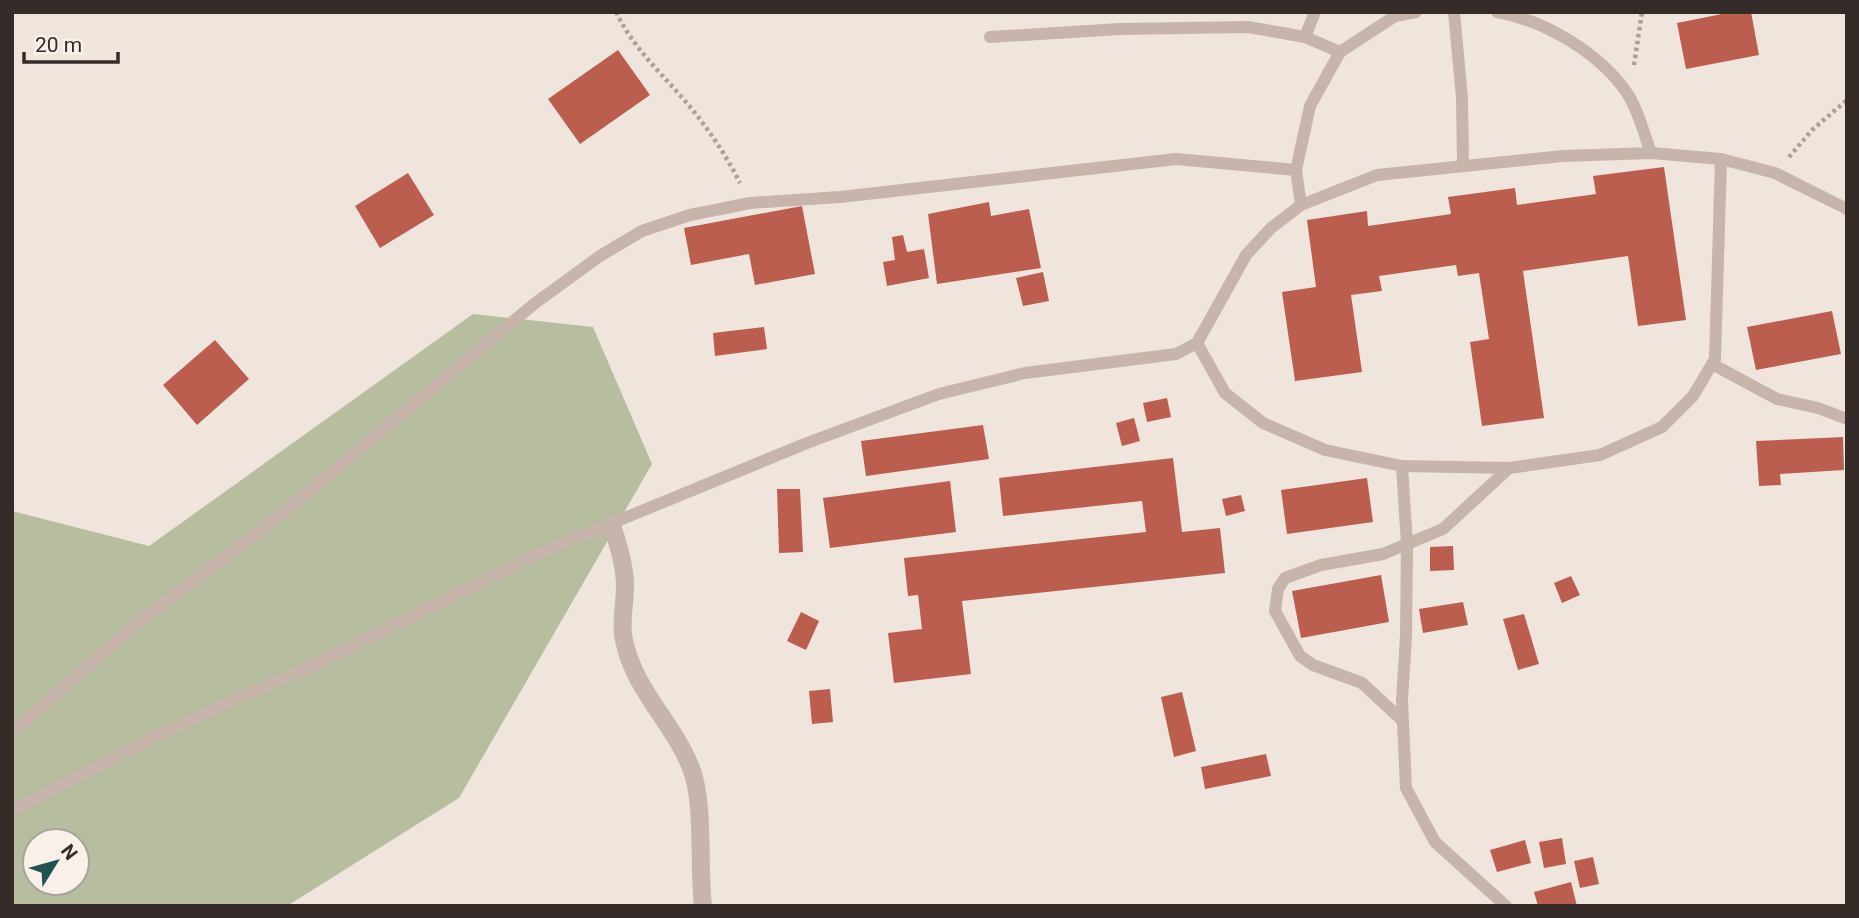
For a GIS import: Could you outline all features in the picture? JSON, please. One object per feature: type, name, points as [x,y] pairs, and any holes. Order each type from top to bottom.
[{"type":"street","points":[[612,524],[623,560],[623,638],[644,691],[678,741],[692,770],[698,813],[703,906]]},
{"type":"lane","points":[[1305,37],[1315,12]]},
{"type":"lane","points":[[1301,205],[1296,170],[1310,106],[1340,52],[1395,16],[1416,12]]},
{"type":"lane","points":[[1454,12],[1462,99],[1464,165]]},
{"type":"lane","points":[[1497,12],[1522,17],[1588,53],[1628,93],[1651,153]]},
{"type":"lane","points":[[990,37],[1193,27],[1248,27],[1305,37],[1340,52]]},
{"type":"lane","points":[[12,811],[161,733],[305,669],[537,554],[807,443],[939,394],[1025,373],[1175,354],[1197,343],[1246,255],[1271,228],[1301,205],[1377,175],[1563,156],[1651,153],[1721,159],[1775,173],[1847,209]]},
{"type":"lane","points":[[12,733],[132,627],[271,523],[534,304],[600,256],[642,231],[690,215],[750,203],[840,197],[1176,159],[1296,170]]},
{"type":"lane","points":[[1197,343],[1226,393],[1263,423],[1325,450],[1402,466],[1509,468],[1600,455],[1662,427],[1693,396],[1712,364],[1719,299],[1717,219],[1721,159]]},
{"type":"lane","points":[[1712,364],[1777,399],[1818,408],[1847,419]]},
{"type":"lane","points":[[1402,466],[1407,544],[1402,720],[1406,788],[1435,842],[1506,906]]},
{"type":"lane","points":[[1402,720],[1362,683],[1313,665],[1300,656],[1275,611],[1278,589],[1285,578],[1321,565],[1383,554],[1443,529],[1509,468]]},
{"type":"path","points":[[617,12],[647,62],[678,93],[712,135],[750,203]]},
{"type":"path","points":[[1628,93],[1642,12]]},
{"type":"path","points":[[1775,173],[1812,130],[1847,100]]},
{"type":"green space","points":[[473,314],[593,327],[652,464],[459,798],[287,906],[12,906],[12,511],[149,546]]},
{"type":"building","points":[[1732,12],[1751,12],[1759,55],[1686,69],[1677,23]]},
{"type":"building","points":[[618,50],[650,95],[580,144],[548,99]]},
{"type":"building","points":[[1664,167],[1686,320],[1638,326],[1628,256],[1523,271],[1544,418],[1482,426],[1470,342],[1489,339],[1479,273],[1458,276],[1456,265],[1379,276],[1382,291],[1351,295],[1362,372],[1295,381],[1282,292],[1316,287],[1307,220],[1367,211],[1368,226],[1451,214],[1448,197],[1515,188],[1517,205],[1596,194],[1593,176]]},
{"type":"building","points":[[408,173],[434,215],[380,248],[355,206]]},
{"type":"building","points":[[989,202],[991,216],[1029,209],[1041,268],[937,284],[928,214]]},
{"type":"building","points":[[802,206],[815,274],[755,285],[749,254],[691,265],[684,228]]},
{"type":"building","points":[[903,235],[907,252],[924,249],[929,278],[887,286],[883,262],[895,260],[892,237]]},
{"type":"building","points":[[1043,272],[1049,301],[1023,306],[1016,278]]},
{"type":"building","points":[[1832,311],[1841,354],[1756,370],[1747,327]]},
{"type":"building","points":[[764,327],[767,349],[715,356],[713,333]]},
{"type":"building","points":[[215,340],[249,379],[197,425],[163,385]]},
{"type":"building","points":[[1167,398],[1171,417],[1147,422],[1143,403]]},
{"type":"building","points":[[1134,418],[1140,441],[1122,446],[1116,423]]},
{"type":"building","points":[[983,425],[989,459],[866,476],[861,441]]},
{"type":"building","points":[[1843,437],[1844,470],[1780,474],[1781,485],[1759,486],[1756,441]]},
{"type":"building","points":[[1173,458],[1182,532],[1220,528],[1225,573],[962,601],[971,674],[894,683],[888,633],[922,629],[918,595],[908,596],[904,558],[1146,532],[1142,501],[1003,516],[999,478]]},
{"type":"building","points":[[1367,478],[1373,522],[1287,534],[1281,490]]},
{"type":"building","points":[[950,481],[956,532],[830,548],[823,498]]},
{"type":"building","points":[[777,489],[800,489],[803,552],[779,553]]},
{"type":"building","points":[[1241,495],[1245,511],[1226,516],[1222,499]]},
{"type":"building","points":[[1453,546],[1454,570],[1430,571],[1430,547]]},
{"type":"building","points":[[1381,575],[1389,622],[1301,638],[1292,591]]},
{"type":"building","points":[[1571,576],[1580,595],[1562,603],[1554,583]]},
{"type":"building","points":[[1463,602],[1468,625],[1423,633],[1419,609]]},
{"type":"building","points":[[801,612],[819,621],[806,650],[787,641]]},
{"type":"building","points":[[1524,614],[1539,664],[1518,670],[1503,619]]},
{"type":"building","points":[[830,689],[833,722],[812,724],[809,691]]},
{"type":"building","points":[[1182,692],[1196,751],[1174,757],[1161,697]]},
{"type":"building","points":[[1266,754],[1271,776],[1205,789],[1201,767]]},
{"type":"building","points":[[1562,838],[1566,864],[1544,868],[1539,842]]},
{"type":"building","points":[[1525,840],[1531,863],[1497,872],[1490,850]]},
{"type":"building","points":[[1593,857],[1599,884],[1580,888],[1574,861]]},
{"type":"building","points":[[1571,882],[1577,906],[1538,906],[1534,892]]}]
